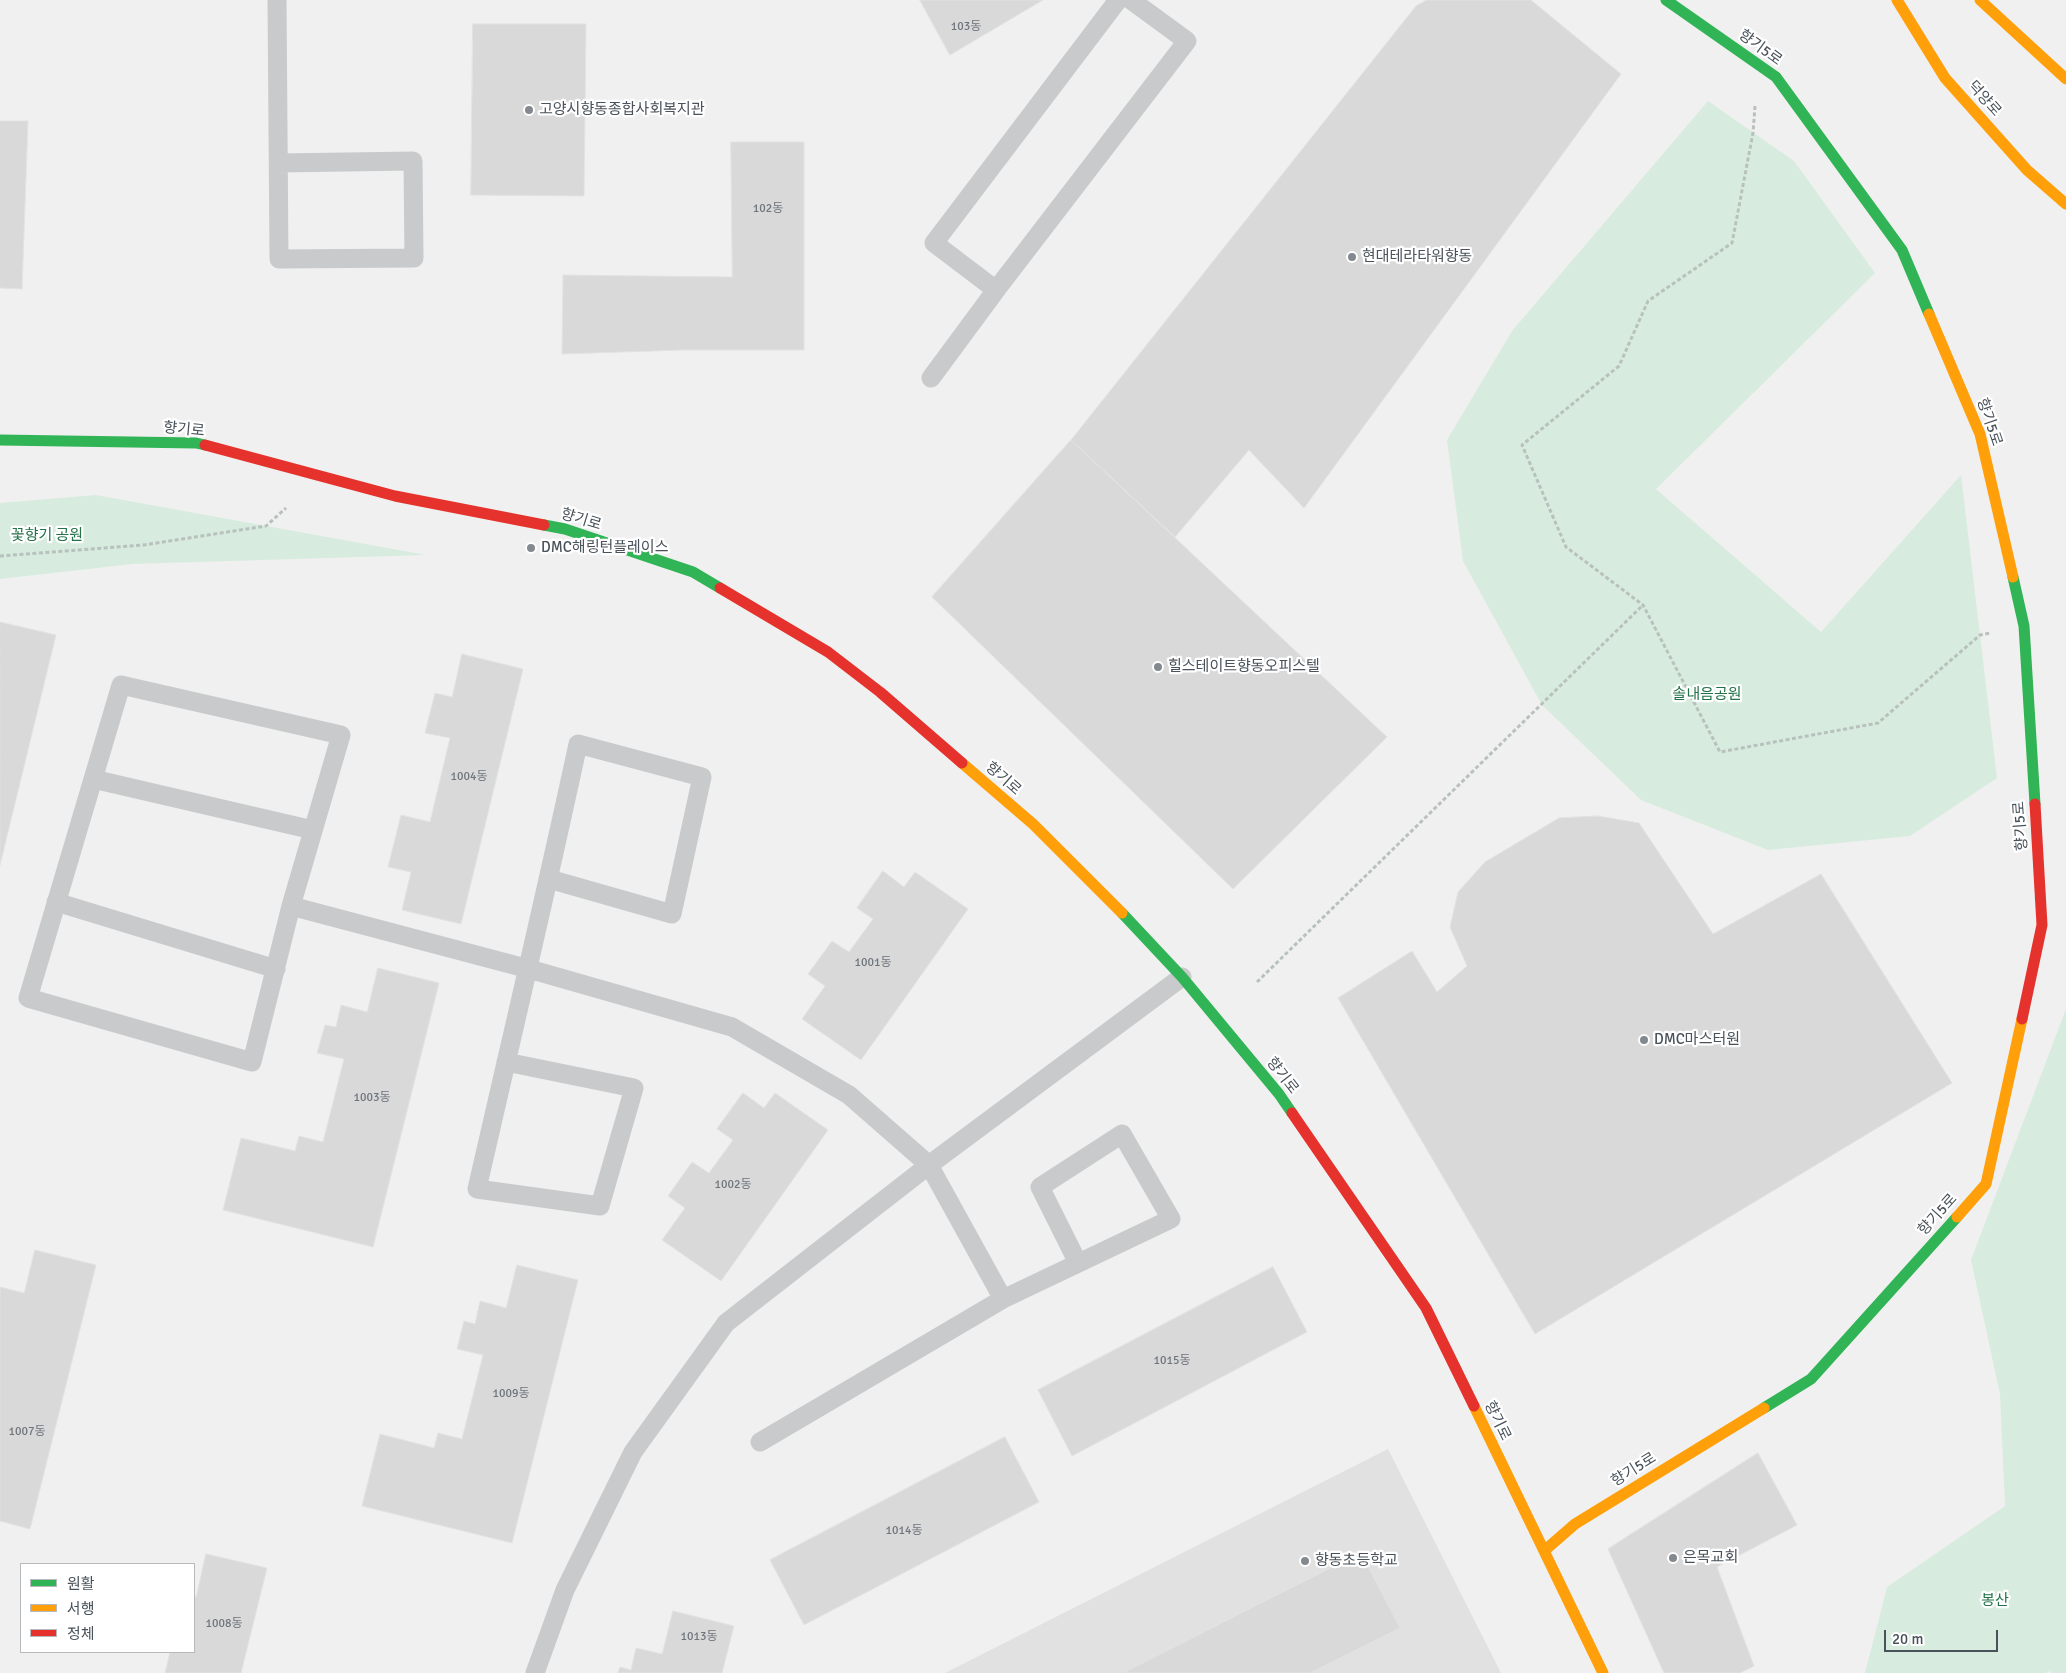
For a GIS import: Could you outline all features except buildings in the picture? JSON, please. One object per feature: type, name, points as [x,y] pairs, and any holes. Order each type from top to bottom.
[{"type":"main road","name":"향기5로","points":[[1544,1550],[1575,1524],[1811,1379],[1986,1184],[2042,925],[2024,626],[1980,434],[1902,250],[1776,77],[1666,0]]},
{"type":"main road","name":"덕양로","points":[[1897,0],[1945,78],[2027,170],[2066,204]]},
{"type":"main road","points":[[1980,0],[2066,80]]},
{"type":"main road","name":"향기로","points":[[0,440],[196,444],[395,496],[565,529],[693,572],[828,652],[880,692],[1033,824],[1136,927],[1182,977],[1279,1094],[1426,1308],[1603,1673]]},
{"type":"lane","points":[[277,0],[279,260],[414,258],[413,161],[279,163]]},
{"type":"lane","points":[[996,290],[934,243],[1118,0]]},
{"type":"lane","points":[[931,378],[1187,41],[1131,0]]},
{"type":"lane","points":[[121,685],[341,735],[291,906],[252,1062],[28,998],[93,779],[121,685]]},
{"type":"lane","points":[[506,1062],[634,1088],[600,1206],[477,1189],[506,1062],[529,969],[578,744],[702,777],[672,914],[549,879]]},
{"type":"lane","points":[[93,779],[313,830]]},
{"type":"lane","points":[[56,902],[276,969]]},
{"type":"lane","points":[[291,906],[529,969],[732,1027],[849,1095],[929,1165],[1003,1299]]},
{"type":"lane","points":[[536,1673],[566,1590],[633,1452],[726,1323],[929,1165],[1182,977]]},
{"type":"lane","points":[[760,1442],[1003,1299],[1171,1219],[1122,1134],[1040,1187],[1078,1263]]},
{"type":"path","points":[[1757,63],[1754,133],[1732,243],[1648,301],[1619,366],[1522,445],[1566,547],[1643,605],[1720,752],[1878,723],[1980,635],[2024,626]]},
{"type":"path","points":[[0,556],[144,545],[266,526],[286,508]]},
{"type":"path","points":[[1257,982],[1643,605]]},
{"type":"shaded area","name":"향동초등학교","points":[[1388,1449],[1501,1673],[945,1673]]},
{"type":"green space","name":"솔내음공원","points":[[1708,101],[1794,161],[1875,273],[1656,489],[1821,632],[1961,475],[1997,778],[1910,836],[1768,850],[1641,800],[1542,705],[1463,561],[1447,440],[1512,331]]},
{"type":"green space","name":"꽃향기 공원","points":[[96,495],[426,555],[132,564],[0,579],[0,503]]},
{"type":"green space","name":"봉산","points":[[2066,1009],[2066,1673],[2051,1673],[2050,1671],[2046,1673],[1865,1673],[1887,1587],[2005,1506],[2000,1394],[1971,1260]]},
{"type":"traffic: fast","points":[[1666,0],[1776,77],[1902,250],[1929,314]]},
{"type":"traffic: fast","points":[[0,440],[196,443],[205,445]]},
{"type":"traffic: fast","points":[[544,525],[565,529],[693,572],[720,588]]},
{"type":"traffic: fast","points":[[2013,577],[2024,626],[2035,804]]},
{"type":"traffic: fast","points":[[1122,913],[1182,977],[1279,1094],[1292,1113]]},
{"type":"traffic: fast","points":[[1764,1408],[1811,1379],[1957,1217]]},
{"type":"traffic: slow","points":[[1897,0],[1945,78],[2027,170],[2066,204]]},
{"type":"traffic: slow","points":[[1980,0],[2066,79]]},
{"type":"traffic: slow","points":[[1929,314],[1980,434],[2013,577]]},
{"type":"traffic: slow","points":[[962,763],[1033,824],[1122,913]]},
{"type":"traffic: slow","points":[[1957,1217],[1986,1184],[2022,1019]]},
{"type":"traffic: slow","points":[[1474,1406],[1603,1673]]},
{"type":"traffic: slow","points":[[1544,1551],[1575,1524],[1764,1408]]},
{"type":"traffic: jam","points":[[205,445],[395,496],[544,525]]},
{"type":"traffic: jam","points":[[720,588],[828,652],[880,692],[962,763]]},
{"type":"traffic: jam","points":[[2022,1019],[2042,925],[2035,804]]},
{"type":"traffic: jam","points":[[1292,1113],[1426,1308],[1474,1406]]},
{"type":"place","name":"고양시향동종합사회복지관","points":[[529,110]]},
{"type":"place","name":"현대테라타워향동","points":[[1352,257]]},
{"type":"place","name":"DMC해링턴플레이스","points":[[531,548]]},
{"type":"place","name":"힐스테이트향동오피스텔","points":[[1158,667]]},
{"type":"place","name":"DMC마스터원","points":[[1644,1040]]},
{"type":"place","name":"은목교회","points":[[1673,1558]]},
{"type":"place","name":"향동초등학교","points":[[1305,1561]]}]
